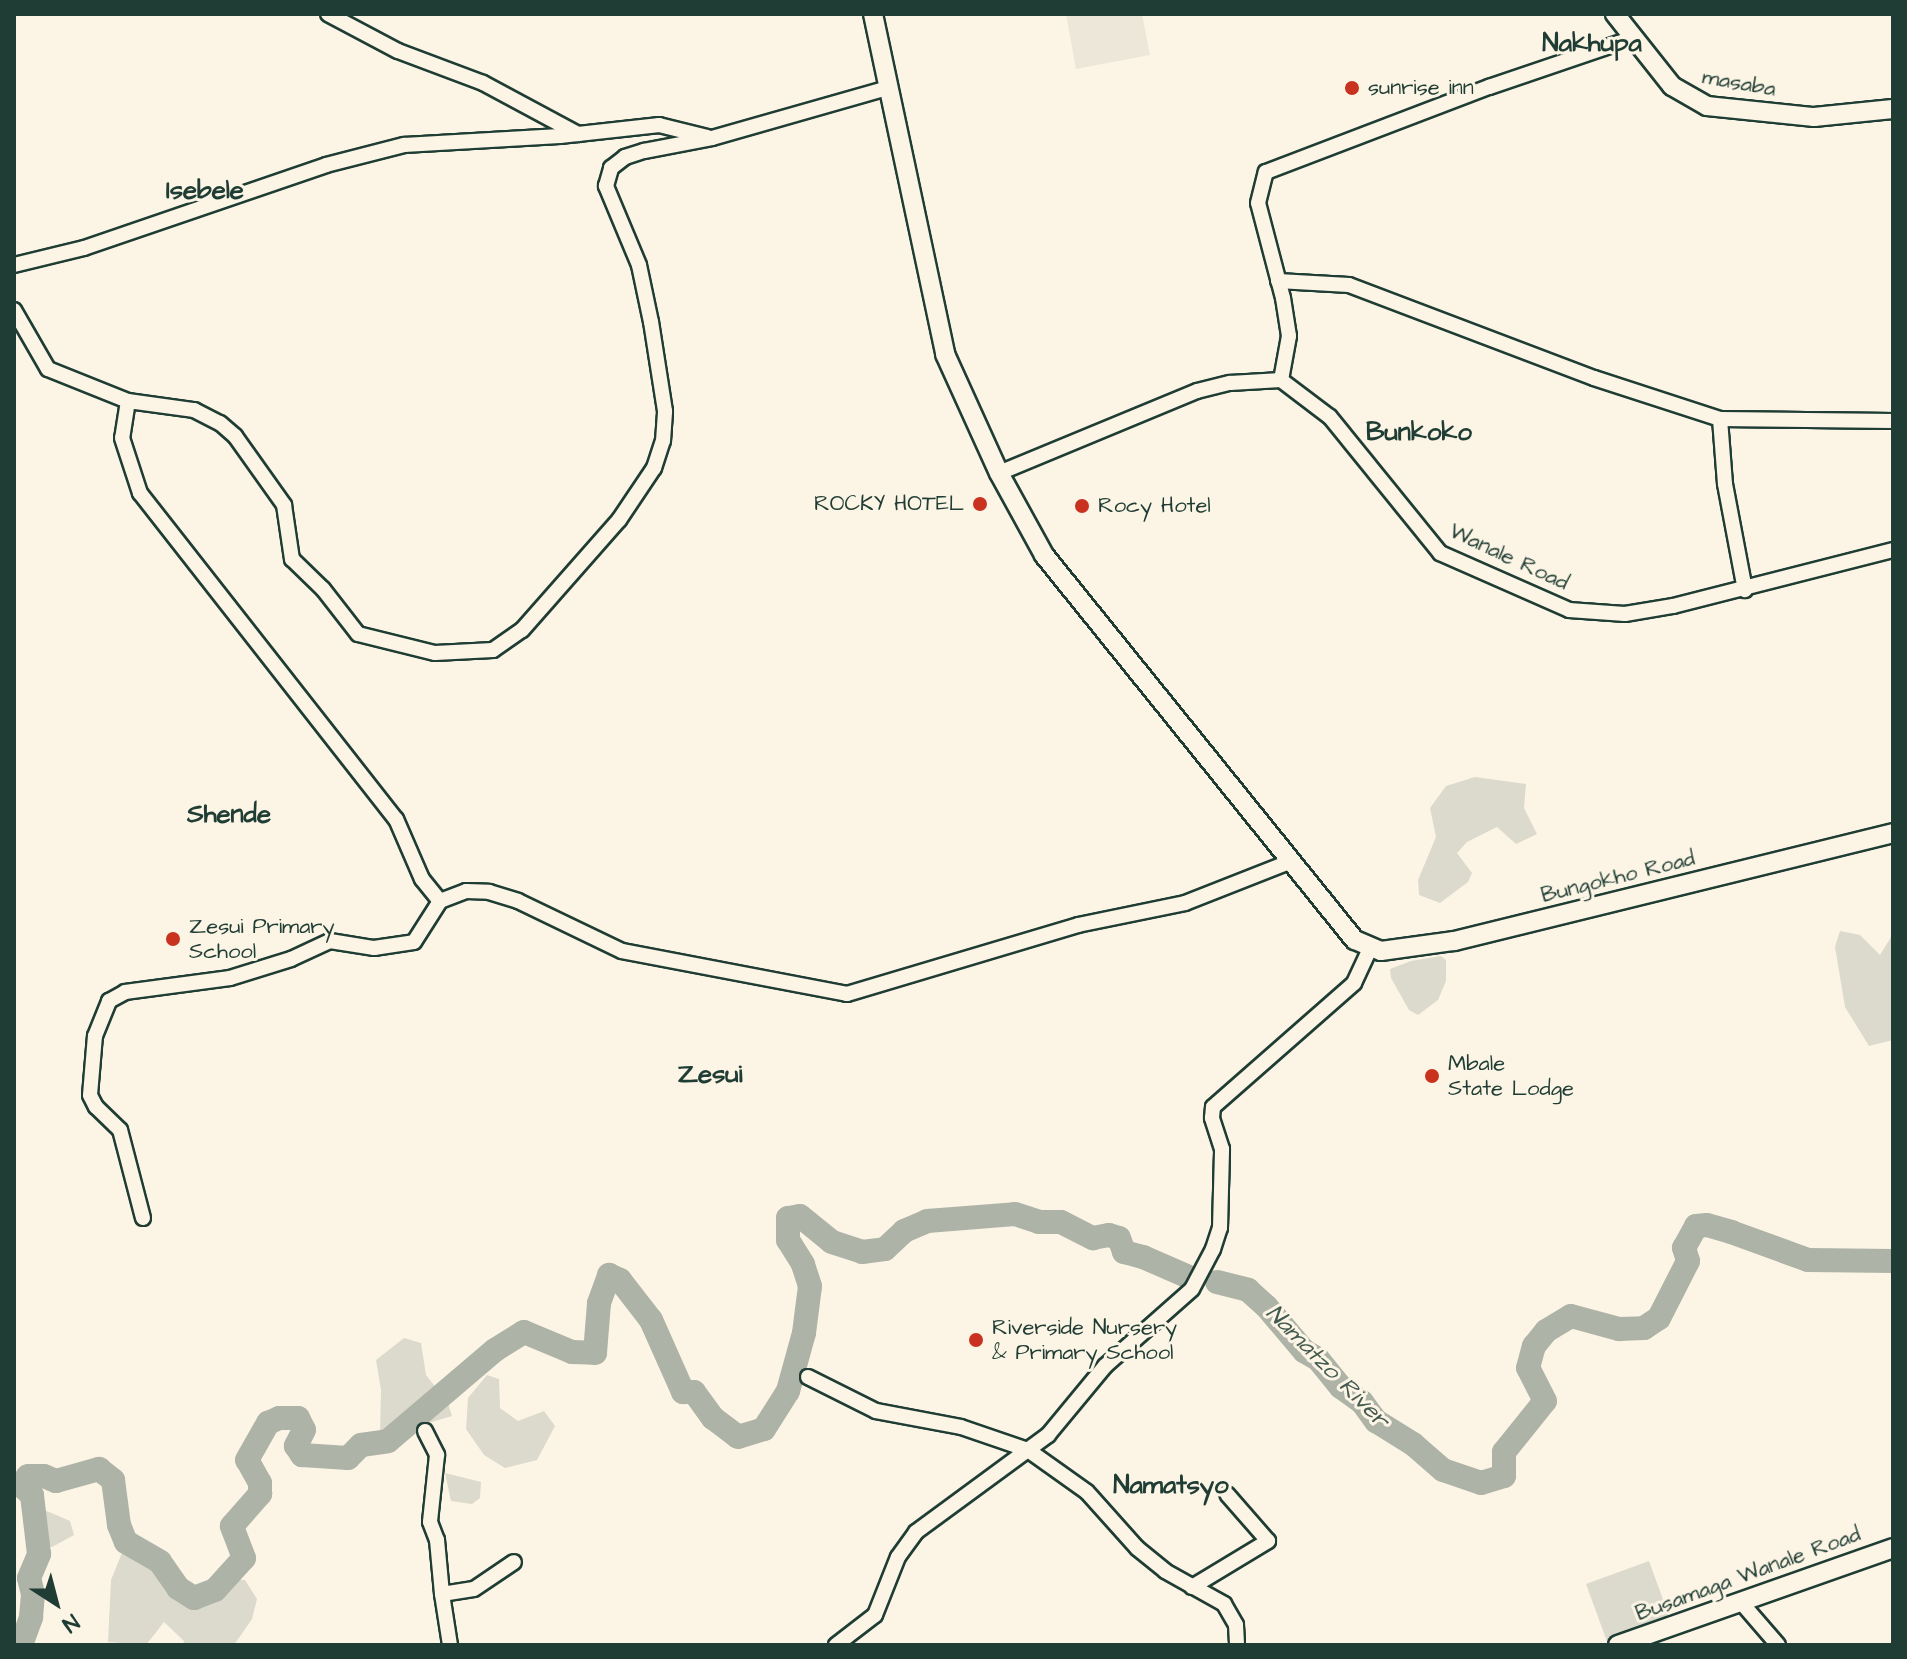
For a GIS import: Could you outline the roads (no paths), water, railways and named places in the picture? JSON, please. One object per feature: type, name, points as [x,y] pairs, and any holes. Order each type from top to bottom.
[{"type":"street","points":[[328,14],[398,51],[483,83],[552,123],[578,134]]},
{"type":"street","points":[[836,1645],[875,1615],[898,1557],[916,1532],[1028,1450],[1064,1419],[1087,1387],[1129,1342],[1192,1289],[1218,1237],[1221,1217],[1222,1149],[1212,1118],[1213,1107],[1354,983],[1363,944],[1289,862],[1044,555],[999,473],[945,354],[873,14]]},
{"type":"street","name":"masaba","points":[[1615,14],[1672,86],[1707,106],[1814,117],[1893,109]]},
{"type":"street","points":[[999,473],[1197,391],[1230,383],[1281,380],[1289,336],[1258,203],[1261,180],[1266,172],[1489,87],[1633,38]]},
{"type":"street","points":[[14,310],[48,369],[128,401],[194,410],[220,423],[235,436],[284,505],[292,559],[323,589],[358,634],[435,653],[493,650],[522,630],[619,520],[654,468],[663,441],[665,411],[648,306],[639,265],[606,186],[611,168],[625,157],[712,138],[888,88]]},
{"type":"street","points":[[14,265],[84,248],[326,165],[404,145],[578,134],[659,125],[712,138]]},
{"type":"street","points":[[1278,281],[1349,285],[1594,378],[1720,419],[1893,421]]},
{"type":"street","name":"Wanale Road","points":[[1281,380],[1321,408],[1429,544],[1457,561],[1569,610],[1625,614],[1745,590],[1893,550]]},
{"type":"street","points":[[128,401],[122,438],[140,493],[396,819],[422,879],[440,901]]},
{"type":"street","points":[[1720,419],[1725,484],[1745,590]]},
{"type":"street","name":"Bungokho Road","points":[[1363,944],[1400,950],[1454,941],[1893,833]]},
{"type":"street","points":[[143,1218],[120,1130],[96,1107],[90,1095],[95,1036],[109,1001],[125,992],[230,978],[284,961],[330,941],[374,948],[414,942],[440,901],[466,891],[489,892],[518,901],[622,951],[847,994],[1053,931],[1194,900],[1289,862]]},
{"type":"street","points":[[808,1377],[876,1411],[961,1427],[1028,1450],[1087,1492],[1137,1548],[1165,1571],[1224,1604],[1236,1625],[1237,1645]]},
{"type":"street","points":[[425,1431],[437,1455],[430,1522],[437,1540],[450,1645]]},
{"type":"street","points":[[1192,1587],[1268,1541],[1227,1494]]},
{"type":"street","name":"Busamaga Wanale Road","points":[[1618,1645],[1893,1548]]},
{"type":"street","points":[[442,1594],[474,1589],[514,1562]]},
{"type":"street","points":[[1740,1601],[1778,1645]]},
{"type":"waterway","points":[[21,1645],[31,1617],[33,1594],[29,1578],[39,1554],[32,1495],[21,1485],[28,1476],[44,1476],[56,1481],[99,1469],[113,1480],[119,1525],[126,1542],[160,1562],[178,1588],[194,1598],[215,1590],[244,1558],[232,1526],[260,1494],[260,1483],[247,1460],[268,1423],[279,1418],[298,1418],[304,1430],[296,1446],[302,1455],[348,1458],[361,1445],[388,1441],[495,1350],[524,1332],[572,1352],[595,1353],[599,1303],[609,1275],[620,1280],[651,1320],[683,1392],[694,1392],[713,1418],[738,1437],[764,1429],[788,1391],[804,1333],[810,1286],[803,1264],[788,1240],[788,1218],[800,1216],[832,1242],[862,1252],[885,1249],[904,1231],[927,1221],[1015,1214],[1039,1222],[1061,1222],[1093,1238],[1109,1235],[1119,1238],[1124,1252],[1191,1278]]},
{"type":"waterway","name":"Namatzo River","points":[[1217,1282],[1248,1290],[1266,1306],[1304,1351],[1318,1359],[1341,1387],[1362,1402],[1376,1421],[1413,1444],[1443,1470],[1481,1483],[1504,1476],[1504,1452],[1545,1401],[1528,1368],[1534,1346],[1546,1331],[1571,1316],[1619,1329],[1644,1328],[1659,1318],[1688,1261],[1684,1248],[1696,1226],[1707,1225],[1731,1232],[1808,1260],[1893,1261]]},
{"type":"place","name":"sunrise inn","points":[[1352,88]]},
{"type":"place","name":"ROCKY HOTEL","points":[[980,504]]},
{"type":"place","name":"Rocy Hotel","points":[[1082,506]]},
{"type":"place","name":"Zesui Primary School","points":[[173,939]]},
{"type":"place","name":"Mbale State Lodge","points":[[1432,1076]]},
{"type":"place","name":"Riverside Nursery & Primary School","points":[[976,1340]]},
{"type":"district","name":"Nakhupa","points":[[1592,44]]},
{"type":"district","name":"Isebele","points":[[205,191]]},
{"type":"district","name":"Bunkoko","points":[[1419,433]]},
{"type":"district","name":"Shende","points":[[229,815]]},
{"type":"district","name":"Zesui","points":[[710,1075]]},
{"type":"district","name":"Namatsyo","points":[[1171,1486]]}]
